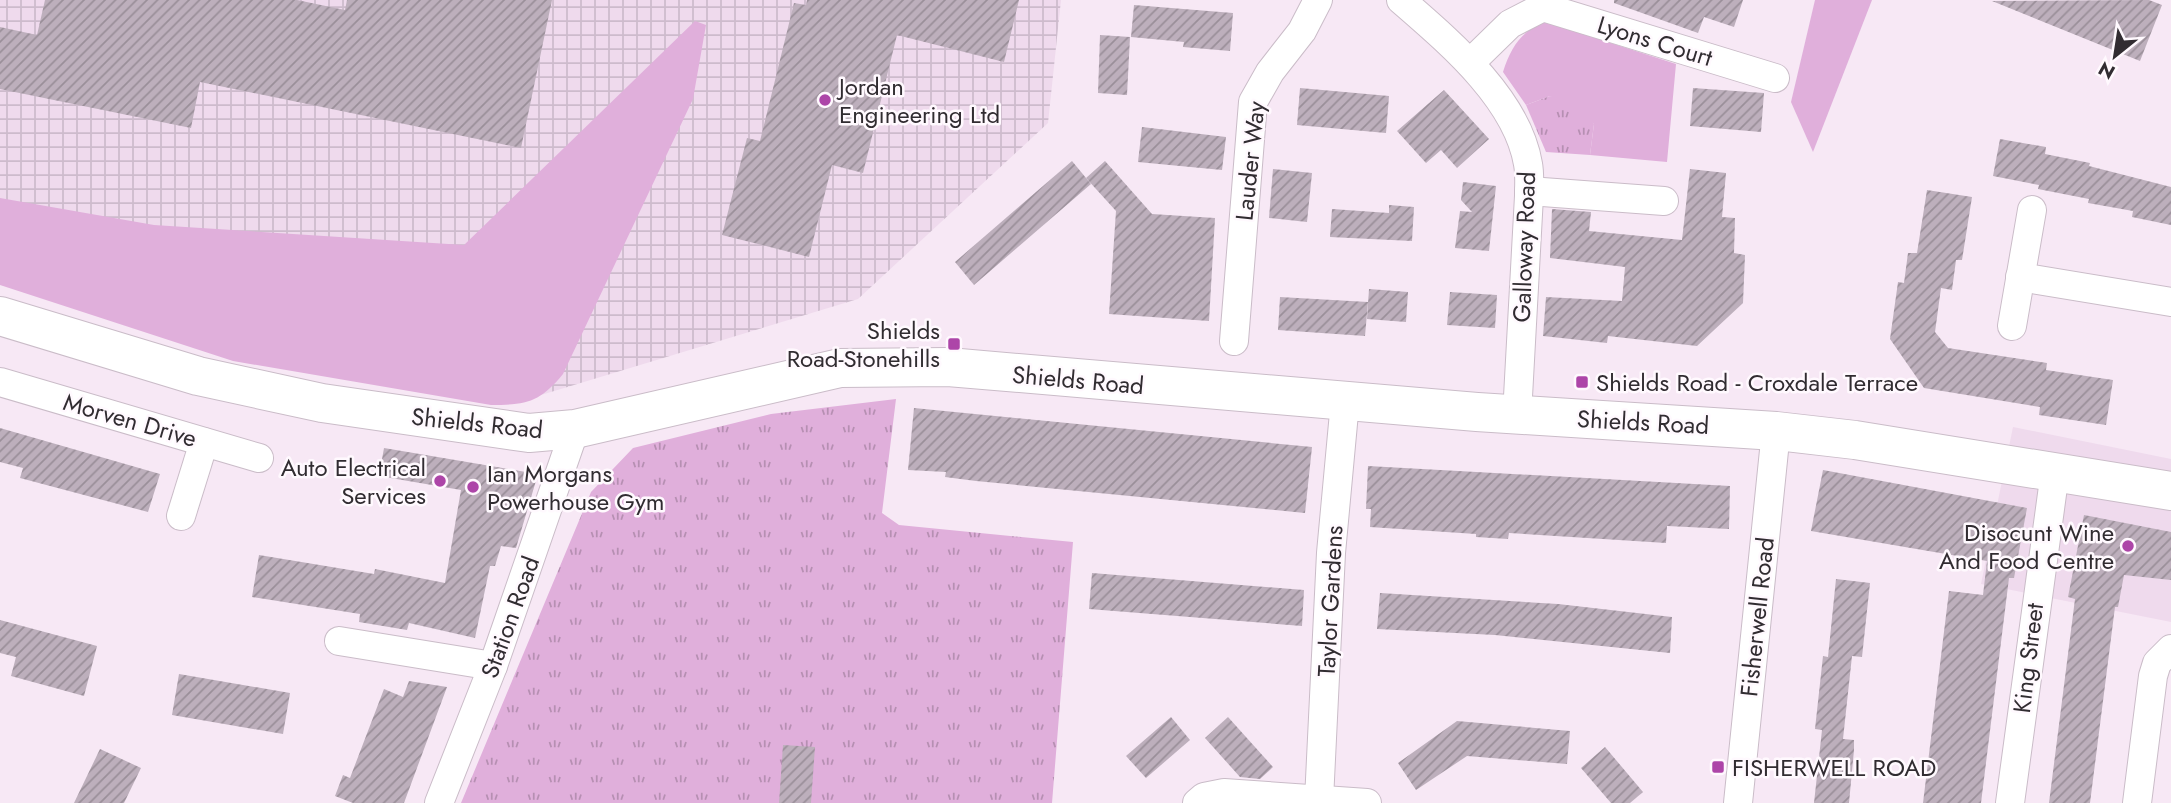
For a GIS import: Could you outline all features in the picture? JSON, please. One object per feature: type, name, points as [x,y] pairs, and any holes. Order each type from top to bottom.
[{"type":"main road","name":"Shields Road","points":[[0,316],[198,376],[322,403],[529,433],[575,429],[688,400],[840,368],[948,368],[1345,402],[1776,431],[1855,440],[2171,491]]},
{"type":"street","name":"Lauder Way","points":[[1234,341],[1252,102],[1270,72],[1302,31],[1318,0]]},
{"type":"street","name":"Galloway Road","points":[[1401,0],[1470,63],[1498,100],[1520,137],[1528,163],[1529,191],[1517,415]]},
{"type":"street","name":"Lyons Court","points":[[1470,63],[1510,24],[1543,7],[1775,78]]},
{"type":"street","points":[[1529,191],[1664,201]]},
{"type":"street","points":[[2012,326],[2032,210]]},
{"type":"street","points":[[2020,277],[2171,302]]},
{"type":"street","name":"Morven Drive","points":[[0,382],[259,458]]},
{"type":"street","name":"Taylor Gardens","points":[[1319,800],[1331,553],[1345,402]]},
{"type":"street","name":"Station Road","points":[[439,803],[493,666],[575,429]]},
{"type":"street","name":"Fisherwell Road","points":[[1738,803],[1776,431]]},
{"type":"street","points":[[181,516],[204,442]]},
{"type":"street","name":"King Street","points":[[2010,803],[2055,472]]},
{"type":"street","points":[[340,641],[493,666]]},
{"type":"street","points":[[2137,803],[2153,676],[2157,663],[2171,649]]},
{"type":"street","points":[[1197,803],[1204,797],[1224,793],[1367,803]]},
{"type":"shaded area","points":[[0,0],[1061,0],[1048,123],[858,299],[541,395],[0,255]]},
{"type":"shaded area","points":[[2013,427],[2171,459],[2171,622],[1981,584]]},
{"type":"green space","points":[[1815,0],[1872,0],[1813,152],[1791,102]]},
{"type":"green space","points":[[695,21],[706,25],[693,99],[563,374],[547,391],[532,400],[491,405],[233,361],[0,285],[0,198],[154,225],[464,245]]},
{"type":"green space","points":[[1543,21],[1676,64],[1667,162],[1590,155],[1594,124],[1550,96],[1526,105],[1503,72],[1517,42]]},
{"type":"green space","points":[[1550,96],[1577,104],[1594,124],[1590,155],[1546,152],[1526,105]]},
{"type":"green space","points":[[896,399],[882,513],[899,525],[1073,542],[1052,803],[461,803],[591,492],[633,448],[771,414]]},
{"type":"building","points":[[45,0],[297,0],[345,10],[347,0],[552,0],[521,148],[200,82],[191,128],[0,89],[0,27],[37,35]]},
{"type":"building","name":"Jordan Engineering Ltd","points":[[807,0],[1019,0],[1004,62],[897,35],[863,173],[832,165],[809,257],[722,235],[747,138],[760,141],[794,3],[806,5]]},
{"type":"building","points":[[1614,0],[1743,0],[1734,27],[1704,17],[1698,33],[1614,3]]},
{"type":"building","points":[[2149,0],[2162,5],[2140,61],[1992,1]]},
{"type":"building","points":[[1134,5],[1233,13],[1230,51],[1183,47],[1184,42],[1131,37]]},
{"type":"building","points":[[1100,35],[1130,37],[1127,95],[1098,93]]},
{"type":"building","points":[[1300,88],[1389,96],[1386,133],[1297,125]]},
{"type":"building","points":[[1693,88],[1764,93],[1761,132],[1690,126]]},
{"type":"building","points":[[1444,90],[1489,139],[1457,168],[1441,150],[1426,163],[1397,131]]},
{"type":"building","points":[[1142,127],[1226,137],[1222,170],[1138,162]]},
{"type":"building","points":[[2000,139],[2046,147],[2045,154],[2090,163],[2089,166],[2171,187],[2171,225],[2132,217],[2133,211],[2088,203],[2089,199],[2038,189],[2039,185],[1993,176]]},
{"type":"building","points":[[1072,161],[1091,184],[974,285],[955,262]]},
{"type":"building","points":[[1105,161],[1152,214],[1215,218],[1209,321],[1109,314],[1116,211],[1086,178]]},
{"type":"building","points":[[1273,169],[1312,173],[1307,222],[1269,218]]},
{"type":"building","points":[[1690,169],[1726,173],[1722,217],[1735,218],[1734,253],[1745,255],[1743,303],[1697,346],[1608,336],[1607,343],[1543,336],[1546,297],[1622,301],[1625,267],[1550,258],[1552,209],[1591,212],[1589,231],[1682,240]]},
{"type":"building","points":[[1463,182],[1496,186],[1489,251],[1455,248],[1460,211],[1472,212],[1461,200]]},
{"type":"building","points":[[1927,190],[1972,197],[1962,260],[1956,260],[1952,290],[1941,288],[1935,332],[1948,348],[2047,363],[2046,370],[2113,380],[2106,425],[2039,415],[2040,407],[1924,388],[1890,339],[1898,282],[1904,283],[1908,253],[1917,253]]},
{"type":"building","points":[[1389,205],[1414,207],[1412,241],[1330,237],[1332,209],[1389,213]]},
{"type":"building","points":[[1369,289],[1408,292],[1406,322],[1367,319]]},
{"type":"building","points":[[1450,292],[1497,295],[1495,328],[1447,325]]},
{"type":"building","points":[[1280,297],[1368,302],[1365,336],[1278,330]]},
{"type":"building","points":[[914,408],[1312,447],[1305,513],[976,481],[945,477],[946,472],[908,470]]},
{"type":"building","points":[[0,428],[160,474],[148,512],[20,478],[23,468],[0,462]]},
{"type":"building","points":[[384,448],[538,474],[516,548],[501,546],[495,566],[490,566],[475,638],[409,623],[407,630],[359,622],[360,614],[252,597],[259,555],[374,574],[375,569],[445,583],[461,490],[379,476]]},
{"type":"building","points":[[1368,466],[1730,486],[1729,529],[1667,526],[1666,543],[1509,533],[1508,539],[1476,537],[1476,534],[1370,527],[1371,509],[1366,509]]},
{"type":"building","points":[[1823,470],[2027,508],[2014,578],[2009,578],[1981,803],[1923,803],[1949,591],[1983,595],[1987,561],[1811,531]]},
{"type":"building","points":[[2084,515],[2171,532],[2171,580],[2124,575],[2118,607],[2115,607],[2090,803],[2049,803],[2075,599],[2068,597]]},
{"type":"building","points":[[1092,573],[1304,590],[1302,626],[1089,609]]},
{"type":"building","points":[[1836,579],[1870,583],[1862,657],[1852,656],[1843,739],[1854,740],[1849,803],[1814,803],[1822,730],[1815,729],[1823,656],[1828,657]]},
{"type":"building","points":[[1380,593],[1558,604],[1672,617],[1670,653],[1495,635],[1377,629]]},
{"type":"building","points":[[0,620],[97,646],[84,696],[11,676],[16,657],[0,653]]},
{"type":"building","points":[[179,674],[290,693],[283,734],[172,715]]},
{"type":"building","points":[[409,681],[447,687],[404,803],[353,803],[335,796],[343,775],[350,778],[384,689],[403,697]]},
{"type":"building","points":[[1171,717],[1190,740],[1146,778],[1126,756]]},
{"type":"building","points":[[1228,717],[1273,767],[1260,779],[1240,777],[1205,738]]},
{"type":"building","points":[[1457,721],[1570,731],[1567,764],[1467,756],[1416,790],[1398,763]]},
{"type":"building","points":[[783,745],[815,747],[811,803],[779,803]]},
{"type":"building","points":[[1605,747],[1643,792],[1630,803],[1611,803],[1581,768]]},
{"type":"building","points":[[100,749],[141,768],[124,803],[74,803]]},
{"type":"place","name":"Jordan Engineering Ltd","points":[[825,100]]},
{"type":"place","name":"Shields Road-Stonehills","points":[[954,344]]},
{"type":"place","name":"Shields Road - Croxdale Terrace","points":[[1582,382]]},
{"type":"place","name":"Auto Electrical Services","points":[[440,481]]},
{"type":"place","name":"Ian Morgans Powerhouse Gym","points":[[473,487]]},
{"type":"place","name":"Disocunt Wine And Food Centre","points":[[2128,546]]},
{"type":"place","name":"FISHERWELL ROAD","points":[[1718,767]]}]
